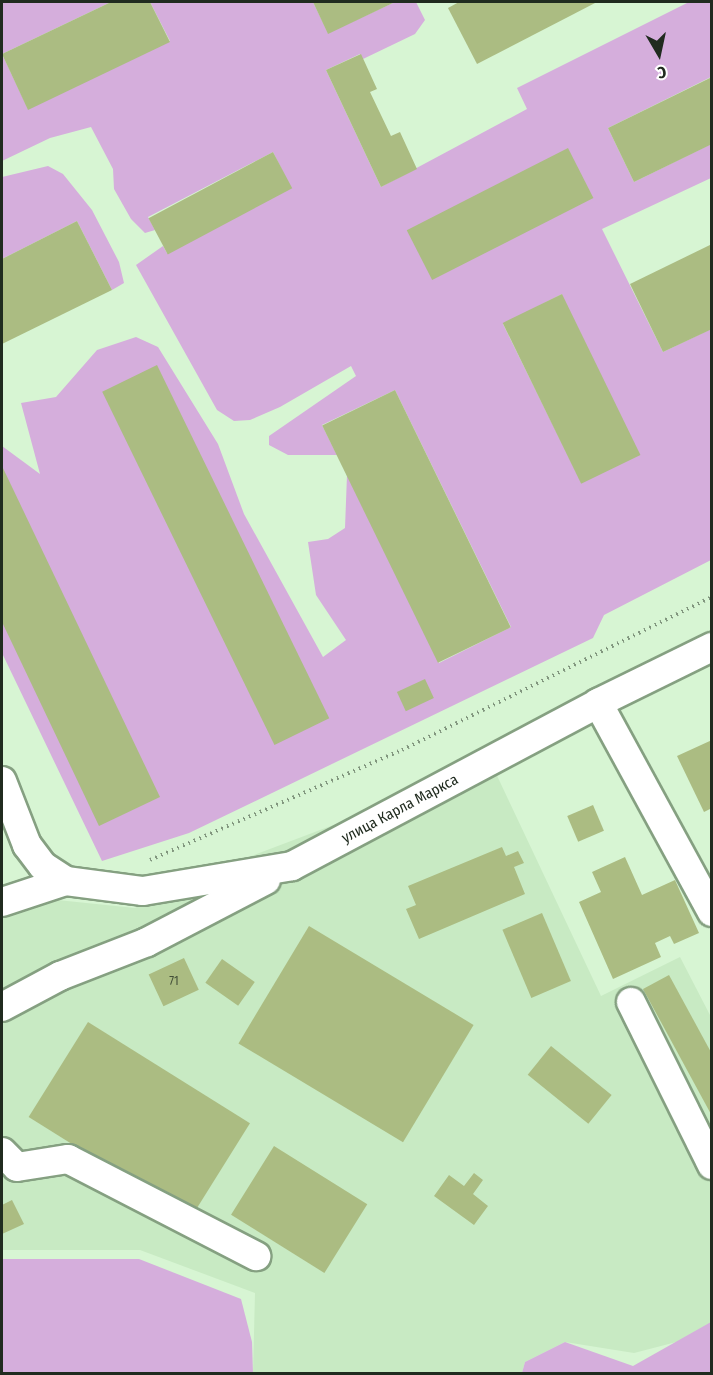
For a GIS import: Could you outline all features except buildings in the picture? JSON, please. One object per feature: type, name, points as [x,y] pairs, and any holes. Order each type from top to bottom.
[{"type":"street","name":"улица Карла Маркса","points":[[2,781],[27,845],[42,866],[66,881],[142,891],[292,866],[598,703],[711,647]]},
{"type":"street","points":[[598,703],[703,876],[711,912]]},
{"type":"street","points":[[2,1007],[60,976],[147,942],[292,866]]},
{"type":"street","name":"улица Карла Маркса","points":[[2,902],[66,881]]},
{"type":"street","points":[[631,1002],[711,1165]]},
{"type":"street","points":[[2,1152],[17,1167],[68,1159],[256,1256]]},
{"type":"path","points":[[142,863],[402,750],[711,597]]},
{"type":"shaded area","points":[[2,2],[111,2],[2,54]]},
{"type":"shaded area","points":[[150,2],[313,2],[328,33],[395,2],[416,2],[425,20],[415,34],[363,59],[360,54],[326,70],[381,187],[527,109],[517,88],[689,2],[711,2],[711,77],[608,128],[634,182],[711,144],[711,178],[602,229],[663,352],[711,329],[711,560],[604,615],[593,638],[189,833],[102,861],[2,653],[2,446],[40,474],[21,403],[56,397],[97,350],[136,337],[158,347],[218,444],[244,514],[323,657],[346,640],[316,595],[308,542],[328,539],[345,528],[347,475],[439,663],[511,627],[395,390],[322,425],[337,455],[288,455],[269,445],[269,436],[356,376],[351,366],[280,407],[250,420],[234,421],[217,410],[136,265],[163,246],[167,253],[291,188],[273,152],[148,217],[155,230],[145,233],[131,219],[114,189],[113,169],[91,127],[50,138],[2,161],[2,54],[28,109],[170,41]],"holes":[[[562,294],[582,484],[503,324]]]},
{"type":"shaded area","points":[[48,166],[63,174],[92,210],[119,262],[124,283],[112,290],[77,221],[2,259],[2,177]]},
{"type":"shaded area","points":[[492,765],[601,996],[680,957],[711,1017],[711,1333],[634,1353],[565,1342],[525,1362],[522,1373],[253,1373],[255,1293],[140,1250],[2,1250],[2,889],[27,878],[38,898],[135,908],[222,867]]},
{"type":"shaded area","points":[[2,1259],[139,1259],[241,1299],[252,1342],[253,1373],[2,1373]]},
{"type":"shaded area","points":[[711,1322],[711,1373],[522,1373],[525,1362],[565,1342],[633,1366]]}]
